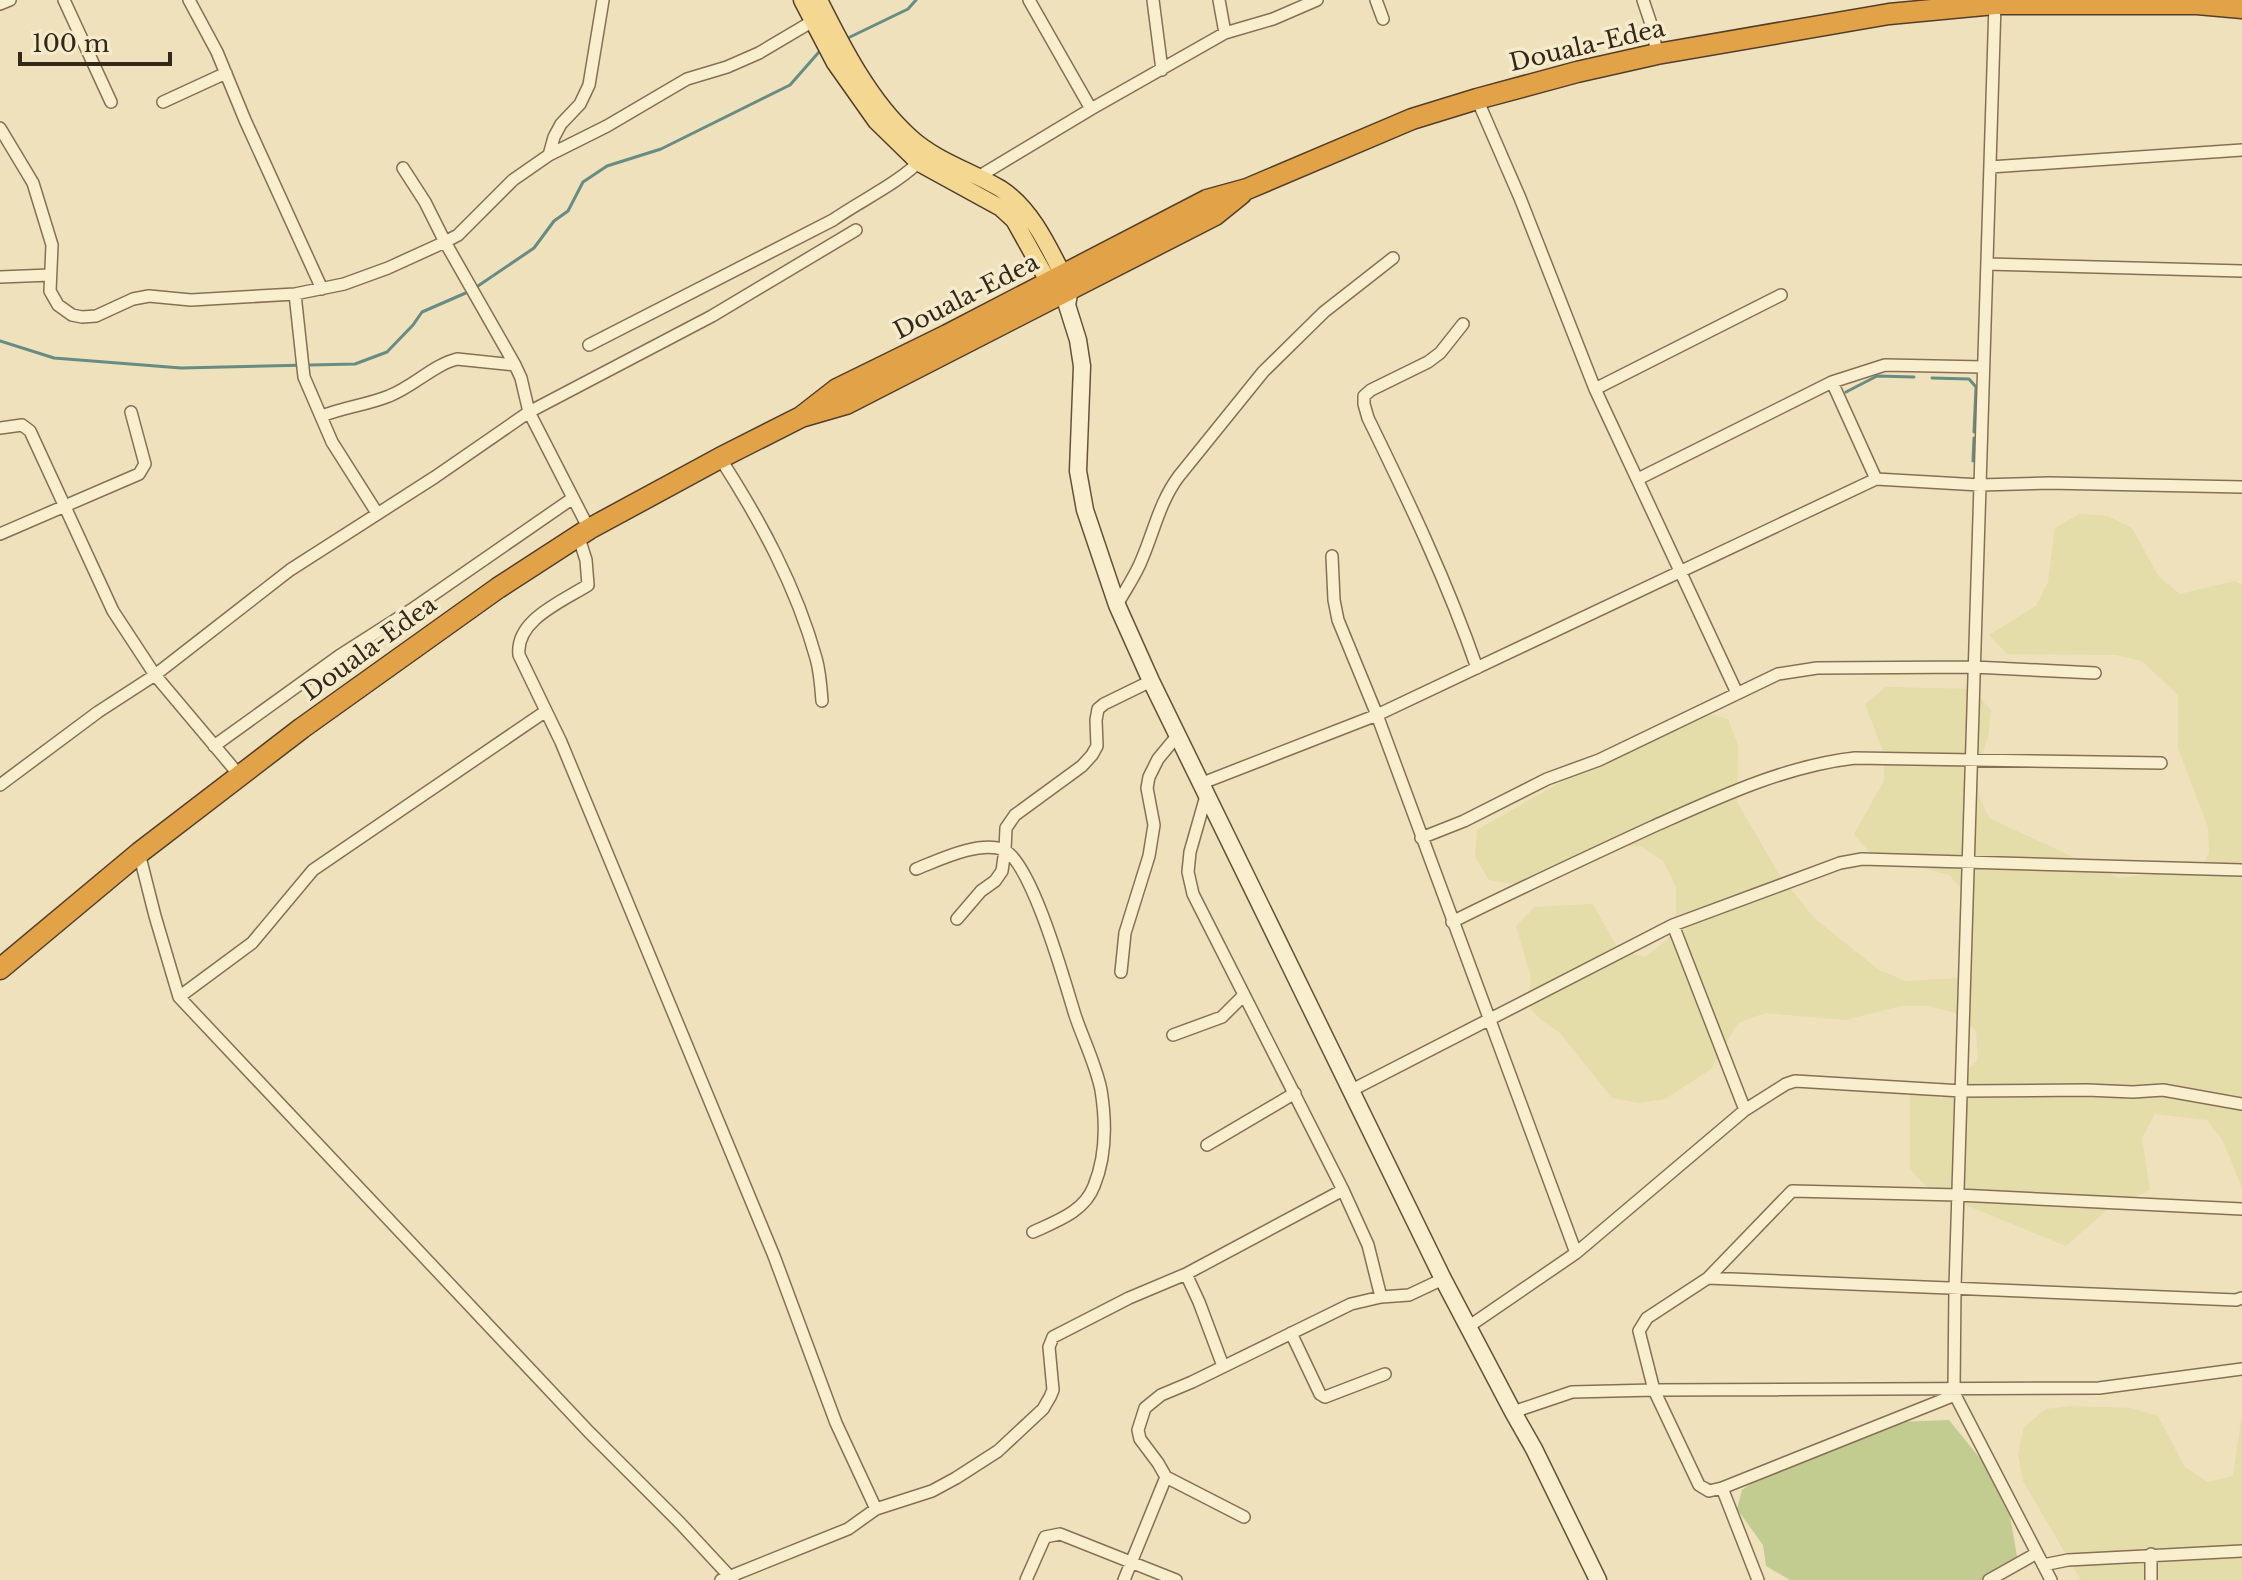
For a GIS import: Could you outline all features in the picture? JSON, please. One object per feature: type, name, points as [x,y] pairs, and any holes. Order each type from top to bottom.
[{"type":"highway","name":"Douala-Edea","points":[[0,969],[139,853],[240,776],[417,645],[584,532],[801,417],[846,404],[1061,289],[1215,215],[1247,189],[1412,119],[1477,99],[1657,54],[1908,6],[2198,2],[2242,8]]},
{"type":"main road","points":[[802,0],[835,63],[876,121],[1001,208],[1014,220],[1061,289]]},
{"type":"main road","points":[[822,1],[844,48],[868,85],[924,157],[978,177],[1002,190],[1025,210],[1061,289],[1078,340],[1082,366],[1078,471],[1085,510],[1117,605],[1203,790],[1443,1279],[1534,1449],[1597,1580]]},
{"type":"street","points":[[0,4],[10,0]]},
{"type":"street","points":[[64,0],[111,102]]},
{"type":"street","points":[[189,0],[217,52],[322,289]]},
{"type":"street","points":[[549,155],[561,124],[580,104],[589,85],[603,0]]},
{"type":"street","points":[[1029,0],[1091,109]]},
{"type":"street","points":[[1153,0],[1162,70]]},
{"type":"street","points":[[1219,0],[1225,33]]},
{"type":"street","points":[[978,177],[1225,33],[1273,19],[1317,0]]},
{"type":"street","points":[[1376,0],[1383,19]]},
{"type":"street","points":[[1643,0],[1657,54]]},
{"type":"street","points":[[0,128],[33,183],[52,245],[50,291],[58,305],[72,315],[96,316],[133,299],[149,296],[191,300],[295,294],[344,284],[388,268],[458,235],[513,180],[549,155],[607,126],[687,79],[759,53],[813,21],[822,1]]},
{"type":"street","points":[[1995,4],[1954,1392],[2051,1580]]},
{"type":"street","points":[[163,102],[226,73]]},
{"type":"street","points":[[1477,99],[1520,198],[1595,389],[1737,693]]},
{"type":"street","points":[[1990,167],[2242,150]]},
{"type":"street","points":[[589,345],[833,220],[897,181],[924,157]]},
{"type":"street","points":[[403,168],[515,365],[529,412],[573,498],[584,532],[588,585],[531,621],[517,644],[519,655],[561,742],[774,1256],[836,1423],[876,1509]]},
{"type":"street","points":[[0,785],[98,712],[155,675],[290,570],[529,412],[712,316],[856,230]]},
{"type":"street","points":[[1117,605],[1141,562],[1159,511],[1179,476],[1263,372],[1324,312],[1393,258]]},
{"type":"street","points":[[1987,264],[2242,271]]},
{"type":"street","points":[[0,277],[50,275]]},
{"type":"street","points":[[295,294],[304,377],[332,442],[377,513]]},
{"type":"street","points":[[1595,389],[1781,295]]},
{"type":"street","points":[[1463,324],[1440,353],[1371,390],[1364,396],[1364,404],[1457,608],[1477,668]]},
{"type":"street","points":[[322,416],[405,389],[448,361],[457,359],[515,365]]},
{"type":"street","points":[[1638,479],[1832,382],[1885,365],[1983,367]]},
{"type":"street","points":[[1832,382],[1876,479]]},
{"type":"street","points":[[0,534],[139,474],[144,468],[144,459],[131,412]]},
{"type":"street","points":[[0,428],[22,425],[30,431],[113,611],[155,675],[240,776]]},
{"type":"street","points":[[720,458],[764,530],[784,572],[817,661],[822,701]]},
{"type":"street","points":[[1381,1297],[1368,1245],[1343,1190],[1193,894],[1188,872],[1203,790],[1377,715],[1876,479],[1980,485],[2049,483],[2242,487]]},
{"type":"street","points":[[214,746],[339,656],[573,498]]},
{"type":"street","points":[[1332,556],[1338,620],[1377,715],[1576,1253]]},
{"type":"street","points":[[1421,838],[1464,821],[1547,779],[1599,760],[1778,674],[1797,670],[1974,667],[2095,673]]},
{"type":"street","points":[[957,919],[1002,871],[1006,828],[1015,815],[1082,766],[1092,755],[1097,746],[1098,709],[1151,681]]},
{"type":"street","points":[[179,997],[252,943],[313,870],[546,711]]},
{"type":"street","points":[[1121,972],[1125,933],[1149,856],[1154,825],[1147,788],[1149,777],[1158,759],[1177,736]]},
{"type":"street","points":[[1452,922],[1699,806],[1786,772],[1826,762],[1855,758],[2161,763]]},
{"type":"street","points":[[916,869],[959,852],[982,848],[1005,851],[1027,881],[1054,942],[1063,979],[1100,1088],[1104,1130],[1098,1173],[1084,1205],[1033,1232]]},
{"type":"street","points":[[139,853],[179,997],[589,1432],[680,1523],[727,1579],[848,1529],[876,1509],[932,1491],[956,1478],[998,1451],[1043,1409],[1053,1390],[1049,1347],[1053,1337],[1129,1298],[1186,1274],[1343,1190]]},
{"type":"street","points":[[1352,1090],[1673,925],[1840,863],[1862,859],[2242,870]]},
{"type":"street","points":[[1673,925],[1745,1110]]},
{"type":"street","points":[[1173,1035],[1222,1017],[1243,996]]},
{"type":"street","points":[[1468,1327],[1576,1253],[1745,1110],[1795,1081],[1962,1091],[2163,1090],[2242,1104]]},
{"type":"street","points":[[1207,1145],[1295,1093]]},
{"type":"street","points":[[1954,1392],[1709,1491],[1699,1485],[1654,1390],[1639,1331],[1647,1318],[1708,1278],[1792,1191],[1958,1195],[2242,1209]]},
{"type":"street","points":[[1186,1274],[1223,1366]]},
{"type":"street","points":[[1708,1278],[2242,1298]]},
{"type":"street","points":[[1244,1517],[1166,1477],[1140,1439],[1138,1430],[1145,1408],[1161,1395],[1351,1304],[1409,1295],[1443,1279]]},
{"type":"street","points":[[1291,1333],[1320,1394],[1325,1397],[1385,1374]]},
{"type":"street","points":[[1513,1412],[1572,1392],[1954,1392],[2099,1388],[2242,1369]]},
{"type":"street","points":[[1124,1580],[1166,1477]]},
{"type":"street","points":[[1722,1488],[1758,1580]]},
{"type":"street","points":[[1026,1580],[1045,1537],[1060,1534],[1176,1580]]},
{"type":"street","points":[[2043,1565],[2068,1560],[2151,1554],[2242,1551]]},
{"type":"street","points":[[1989,1580],[2037,1553]]},
{"type":"street","points":[[2151,1554],[2151,1580]]},
{"type":"shaded area","points":[[2079,514],[2108,516],[2132,528],[2159,577],[2180,594],[2235,581],[2242,585],[2242,1188],[2223,1141],[2207,1120],[2155,1114],[2142,1138],[2150,1190],[2108,1209],[2066,1246],[1966,1205],[1940,1201],[1910,1169],[1910,1087],[1942,1099],[1978,1059],[1976,1031],[1955,1013],[1930,1006],[1901,1006],[1845,1020],[1765,1013],[1738,1023],[1711,1069],[1665,1099],[1639,1103],[1612,1098],[1560,1033],[1539,1018],[1527,1004],[1531,977],[1516,926],[1535,907],[1593,904],[1619,951],[1645,957],[1667,940],[1676,914],[1676,887],[1664,862],[1642,847],[1615,845],[1516,884],[1489,880],[1475,857],[1477,830],[1599,760],[1702,712],[1728,719],[1738,745],[1737,802],[1780,876],[1815,919],[1879,970],[1905,981],[1960,978],[1972,952],[1972,923],[1967,895],[1949,875],[1871,854],[1854,834],[1884,781],[1884,754],[1865,704],[1886,687],[1972,689],[1991,710],[1988,737],[1978,766],[1978,793],[1989,818],[2118,878],[2200,869],[2209,853],[2208,827],[2178,748],[2178,695],[2142,661],[2116,655],[2007,654],[1989,635],[2036,606],[2048,582],[2055,528]]},
{"type":"shaded area","points":[[2073,1406],[2130,1408],[2158,1416],[2184,1466],[2207,1482],[2233,1476],[2242,1414],[2242,1580],[2081,1580],[2023,1481],[2018,1454],[2024,1427],[2046,1409]]},
{"type":"green space","points":[[1949,1420],[1983,1462],[2010,1516],[2018,1562],[1988,1580],[1790,1580],[1766,1566],[1763,1545],[1737,1509],[1742,1490],[1770,1471],[1895,1422]]},
{"type":"waterway","points":[[850,37],[908,9],[916,0]]},
{"type":"waterway","points":[[475,288],[534,248],[554,221],[568,211],[583,182],[607,166],[661,149],[790,85],[819,52]]},
{"type":"waterway","points":[[0,341],[54,358],[181,368],[355,364],[387,352],[422,312],[468,292]]},
{"type":"waterway","points":[[1846,392],[1877,376],[1914,377]]},
{"type":"waterway","points":[[1932,378],[1969,379],[1976,387],[1974,432]]},
{"type":"waterway","points":[[1973,461],[1974,438]]}]
